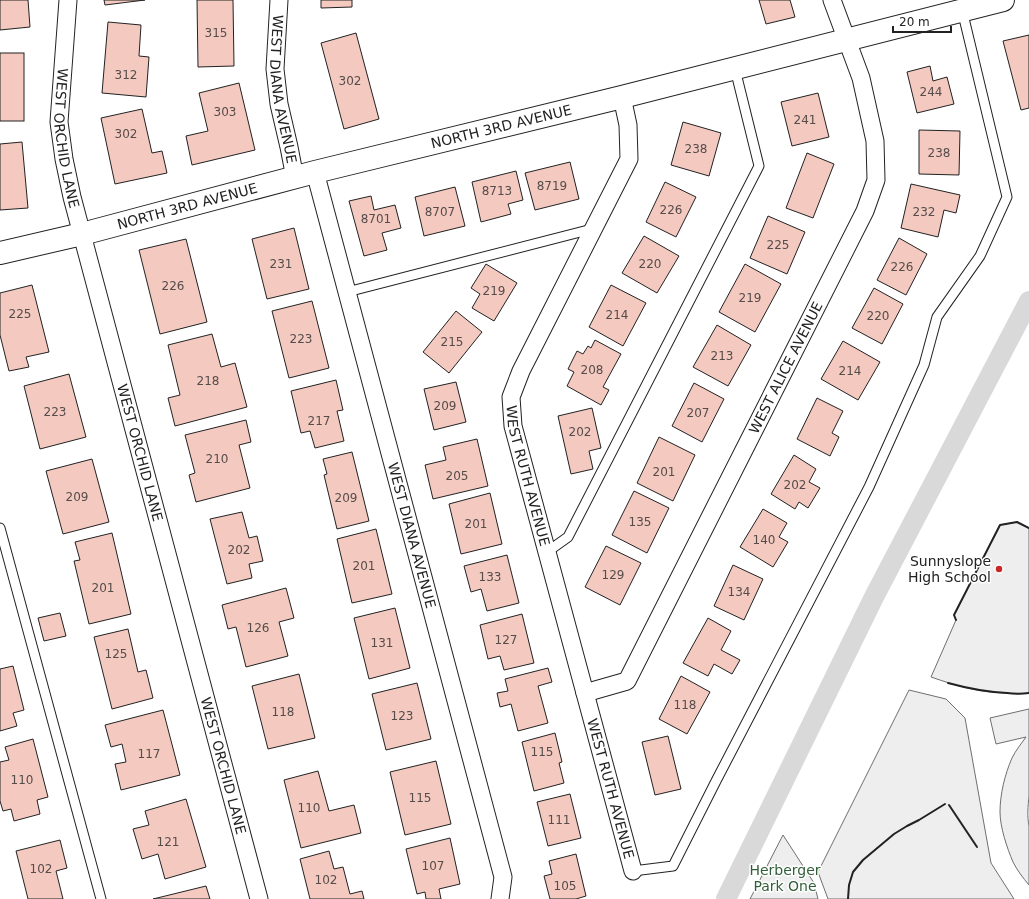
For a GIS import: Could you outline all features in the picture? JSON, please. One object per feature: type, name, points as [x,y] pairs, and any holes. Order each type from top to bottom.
[{"type":"street","name":"WEST ORCHID LANE","points":[[68,0],[59,122],[64,159],[72,197],[259,899]]},
{"type":"street","name":"WEST DIANA AVENUE","points":[[279,0],[275,69],[279,104],[289,147],[294,178]]},
{"type":"street","name":"WEST ALICE AVENUE","points":[[585,693],[627,681],[865,211],[876,180],[875,141],[861,78],[832,0]]},
{"type":"street","name":"NORTH 3RD AVENUE","points":[[0,253],[82,234],[315,172],[735,69],[847,40],[960,6],[1003,0]]},
{"type":"street","name":"WEST RUTH AVENUE","points":[[622,97],[628,125],[629,159],[521,371],[511,397],[513,426],[633,872]]},
{"type":"street","name":"WEST DIANA AVENUE","points":[[315,172],[503,877],[500,899]]},
{"type":"lane","points":[[633,872],[673,866],[869,487],[924,365],[937,317],[980,256],[1007,197],[960,6]]},
{"type":"lane","points":[[548,552],[568,537],[759,166],[735,69]]},
{"type":"lane","points":[[347,292],[592,229]]},
{"type":"lane","points":[[0,528],[101,899]]},
{"type":"green space","points":[[1017,522],[1029,528],[1029,693],[1014,694],[976,690],[931,677],[956,620],[954,615],[1000,525]]},
{"type":"green space","points":[[909,690],[946,699],[965,718],[991,863],[1014,899],[828,899],[818,872]]},
{"type":"green space","points":[[1029,709],[1029,885],[1013,862],[1006,844],[1000,818],[1003,784],[1007,771],[1012,758],[1026,737],[996,744],[990,718]]},
{"type":"green space","name":"Herberger Park One","points":[[783,835],[814,883],[818,899],[750,899]]},
{"type":"building","points":[[0,0],[28,0],[30,27],[0,30]]},
{"type":"building","points":[[104,0],[145,0],[105,5]]},
{"type":"building","points":[[197,0],[233,0],[234,66],[198,67]]},
{"type":"building","points":[[321,0],[352,0],[352,7],[321,8]]},
{"type":"building","points":[[759,0],[790,0],[795,17],[766,24]]},
{"type":"building","points":[[108,22],[141,25],[139,56],[149,57],[146,97],[102,93]]},
{"type":"building","points":[[356,33],[379,119],[344,129],[321,43]]},
{"type":"building","points":[[1029,35],[1029,108],[1021,110],[1003,41]]},
{"type":"building","points":[[0,53],[24,53],[24,121],[0,121]]},
{"type":"building","points":[[930,66],[933,81],[947,77],[954,104],[917,113],[907,72]]},
{"type":"building","points":[[239,83],[255,150],[192,165],[186,136],[208,131],[199,93]]},
{"type":"building","points":[[818,93],[829,137],[792,146],[781,102]]},
{"type":"building","points":[[142,109],[152,153],[162,151],[167,173],[115,184],[101,118]]},
{"type":"building","points":[[683,122],[721,133],[709,176],[671,165]]},
{"type":"building","points":[[919,130],[960,131],[959,175],[919,174]]},
{"type":"building","points":[[22,142],[28,208],[0,210],[0,144]]},
{"type":"building","points":[[807,153],[834,164],[813,218],[786,208]]},
{"type":"building","points":[[570,162],[579,199],[535,210],[525,173]]},
{"type":"building","points":[[516,171],[523,200],[508,204],[511,214],[481,222],[472,182]]},
{"type":"building","points":[[665,182],[696,197],[676,237],[646,222]]},
{"type":"building","points":[[911,184],[960,195],[956,213],[944,210],[938,237],[901,228]]},
{"type":"building","points":[[455,187],[465,226],[424,236],[415,197]]},
{"type":"building","points":[[371,196],[374,210],[395,205],[401,228],[382,233],[387,250],[364,256],[349,201]]},
{"type":"building","points":[[768,216],[805,232],[787,274],[750,258]]},
{"type":"building","points":[[294,228],[309,289],[267,299],[252,239]]},
{"type":"building","points":[[644,236],[679,256],[657,293],[622,273]]},
{"type":"building","points":[[899,238],[927,254],[906,295],[877,280]]},
{"type":"building","points":[[186,239],[207,322],[160,334],[139,250]]},
{"type":"building","points":[[486,264],[517,283],[494,321],[472,308],[480,294],[471,288]]},
{"type":"building","points":[[745,264],[781,284],[755,332],[719,312]]},
{"type":"building","points":[[32,285],[49,352],[26,357],[29,367],[9,371],[0,335],[0,293]]},
{"type":"building","points":[[611,285],[646,303],[623,346],[589,327]]},
{"type":"building","points":[[874,288],[903,304],[882,344],[852,328]]},
{"type":"building","points":[[312,301],[329,368],[289,378],[272,311]]},
{"type":"building","points":[[456,311],[482,332],[449,373],[423,352]]},
{"type":"building","points":[[717,325],[751,345],[728,386],[693,367]]},
{"type":"building","points":[[212,334],[221,367],[235,363],[247,407],[175,426],[168,398],[180,395],[168,345]]},
{"type":"building","points":[[595,340],[621,354],[603,387],[609,390],[601,405],[567,386],[574,372],[568,369],[577,351],[583,354],[588,346],[591,348]]},
{"type":"building","points":[[843,341],[880,362],[858,400],[821,379]]},
{"type":"building","points":[[69,374],[86,437],[40,449],[24,386]]},
{"type":"building","points":[[336,380],[343,410],[337,411],[344,441],[315,448],[310,431],[301,433],[291,391]]},
{"type":"building","points":[[456,382],[466,422],[434,430],[424,389]]},
{"type":"building","points":[[694,383],[724,399],[702,442],[672,426]]},
{"type":"building","points":[[817,398],[843,411],[832,433],[839,437],[830,456],[797,439]]},
{"type":"building","points":[[592,408],[601,448],[589,451],[593,469],[571,474],[558,416]]},
{"type":"building","points":[[246,420],[251,442],[239,445],[250,488],[196,502],[189,475],[195,473],[185,435]]},
{"type":"building","points":[[659,437],[695,455],[673,501],[637,483]]},
{"type":"building","points":[[477,439],[488,486],[433,499],[425,465],[446,460],[443,447]]},
{"type":"building","points":[[352,452],[369,521],[337,529],[324,475],[327,474],[323,459]]},
{"type":"building","points":[[794,455],[816,469],[809,482],[820,488],[808,508],[799,502],[795,509],[771,494]]},
{"type":"building","points":[[92,459],[109,522],[63,534],[46,471]]},
{"type":"building","points":[[634,491],[669,508],[647,553],[612,535]]},
{"type":"building","points":[[490,493],[502,544],[461,554],[449,504]]},
{"type":"building","points":[[763,509],[787,523],[779,537],[788,542],[773,567],[740,547]]},
{"type":"building","points":[[242,512],[249,538],[257,536],[263,561],[249,564],[252,578],[227,584],[210,519]]},
{"type":"building","points":[[376,529],[392,594],[352,603],[337,539]]},
{"type":"building","points":[[112,533],[131,614],[89,624],[74,561],[80,560],[75,542]]},
{"type":"building","points":[[606,546],[641,563],[620,605],[585,587]]},
{"type":"building","points":[[507,555],[519,603],[487,611],[481,589],[471,592],[464,566]]},
{"type":"building","points":[[733,565],[763,579],[744,620],[714,606]]},
{"type":"building","points":[[286,588],[294,618],[279,622],[288,656],[246,667],[236,627],[228,629],[222,605]]},
{"type":"building","points":[[395,608],[410,668],[369,679],[354,618]]},
{"type":"building","points":[[60,613],[66,636],[44,641],[38,618]]},
{"type":"building","points":[[522,614],[534,663],[504,670],[500,656],[488,659],[480,625]]},
{"type":"building","points":[[708,618],[731,631],[721,650],[740,660],[732,674],[714,664],[708,676],[683,663]]},
{"type":"building","points":[[128,629],[138,672],[146,670],[153,698],[112,709],[94,637]]},
{"type":"building","points":[[13,666],[24,710],[13,713],[17,726],[0,731],[0,669]]},
{"type":"building","points":[[548,668],[552,682],[538,686],[548,723],[518,731],[511,704],[500,707],[497,693],[508,691],[505,679]]},
{"type":"building","points":[[299,674],[315,738],[268,749],[252,686]]},
{"type":"building","points":[[681,676],[710,692],[687,734],[659,719]]},
{"type":"building","points":[[417,683],[431,739],[386,750],[372,694]]},
{"type":"building","points":[[163,710],[180,775],[121,790],[115,764],[126,762],[122,744],[111,747],[105,725]]},
{"type":"building","points":[[555,733],[562,762],[559,763],[564,783],[534,791],[522,742]]},
{"type":"building","points":[[668,736],[681,789],[655,795],[642,742]]},
{"type":"building","points":[[33,739],[48,797],[37,800],[40,814],[14,821],[11,809],[3,811],[0,801],[0,762],[9,760],[5,747]]},
{"type":"building","points":[[436,761],[451,824],[405,835],[390,772]]},
{"type":"building","points":[[318,771],[329,811],[354,805],[361,833],[301,848],[284,780]]},
{"type":"building","points":[[570,794],[581,838],[548,846],[537,802]]},
{"type":"building","points":[[186,799],[206,867],[165,879],[158,854],[142,859],[133,829],[149,825],[145,811]]},
{"type":"building","points":[[450,838],[460,884],[439,889],[441,899],[426,899],[425,892],[417,894],[406,849]]},
{"type":"building","points":[[60,840],[67,868],[56,871],[63,899],[28,899],[16,851]]},
{"type":"building","points":[[329,851],[334,869],[343,867],[350,894],[362,891],[364,899],[310,899],[300,859]]},
{"type":"building","points":[[576,854],[586,896],[576,899],[550,899],[544,876],[552,874],[549,861]]},
{"type":"building","points":[[206,886],[210,899],[153,899]]},
{"type":"waterway","points":[[726,899],[874,597],[1029,301]]},
{"type":"wall","points":[[956,620],[954,615],[1000,525],[1017,522],[1029,528]]},
{"type":"wall","points":[[948,683],[971,689],[992,692],[1016,694],[1029,693]]},
{"type":"wall","points":[[848,899],[849,885],[853,872],[863,860],[894,834],[945,804]]},
{"type":"wall","points":[[949,805],[977,847]]},
{"type":"place","name":"Sunnyslope High School","points":[[999,569]]}]
